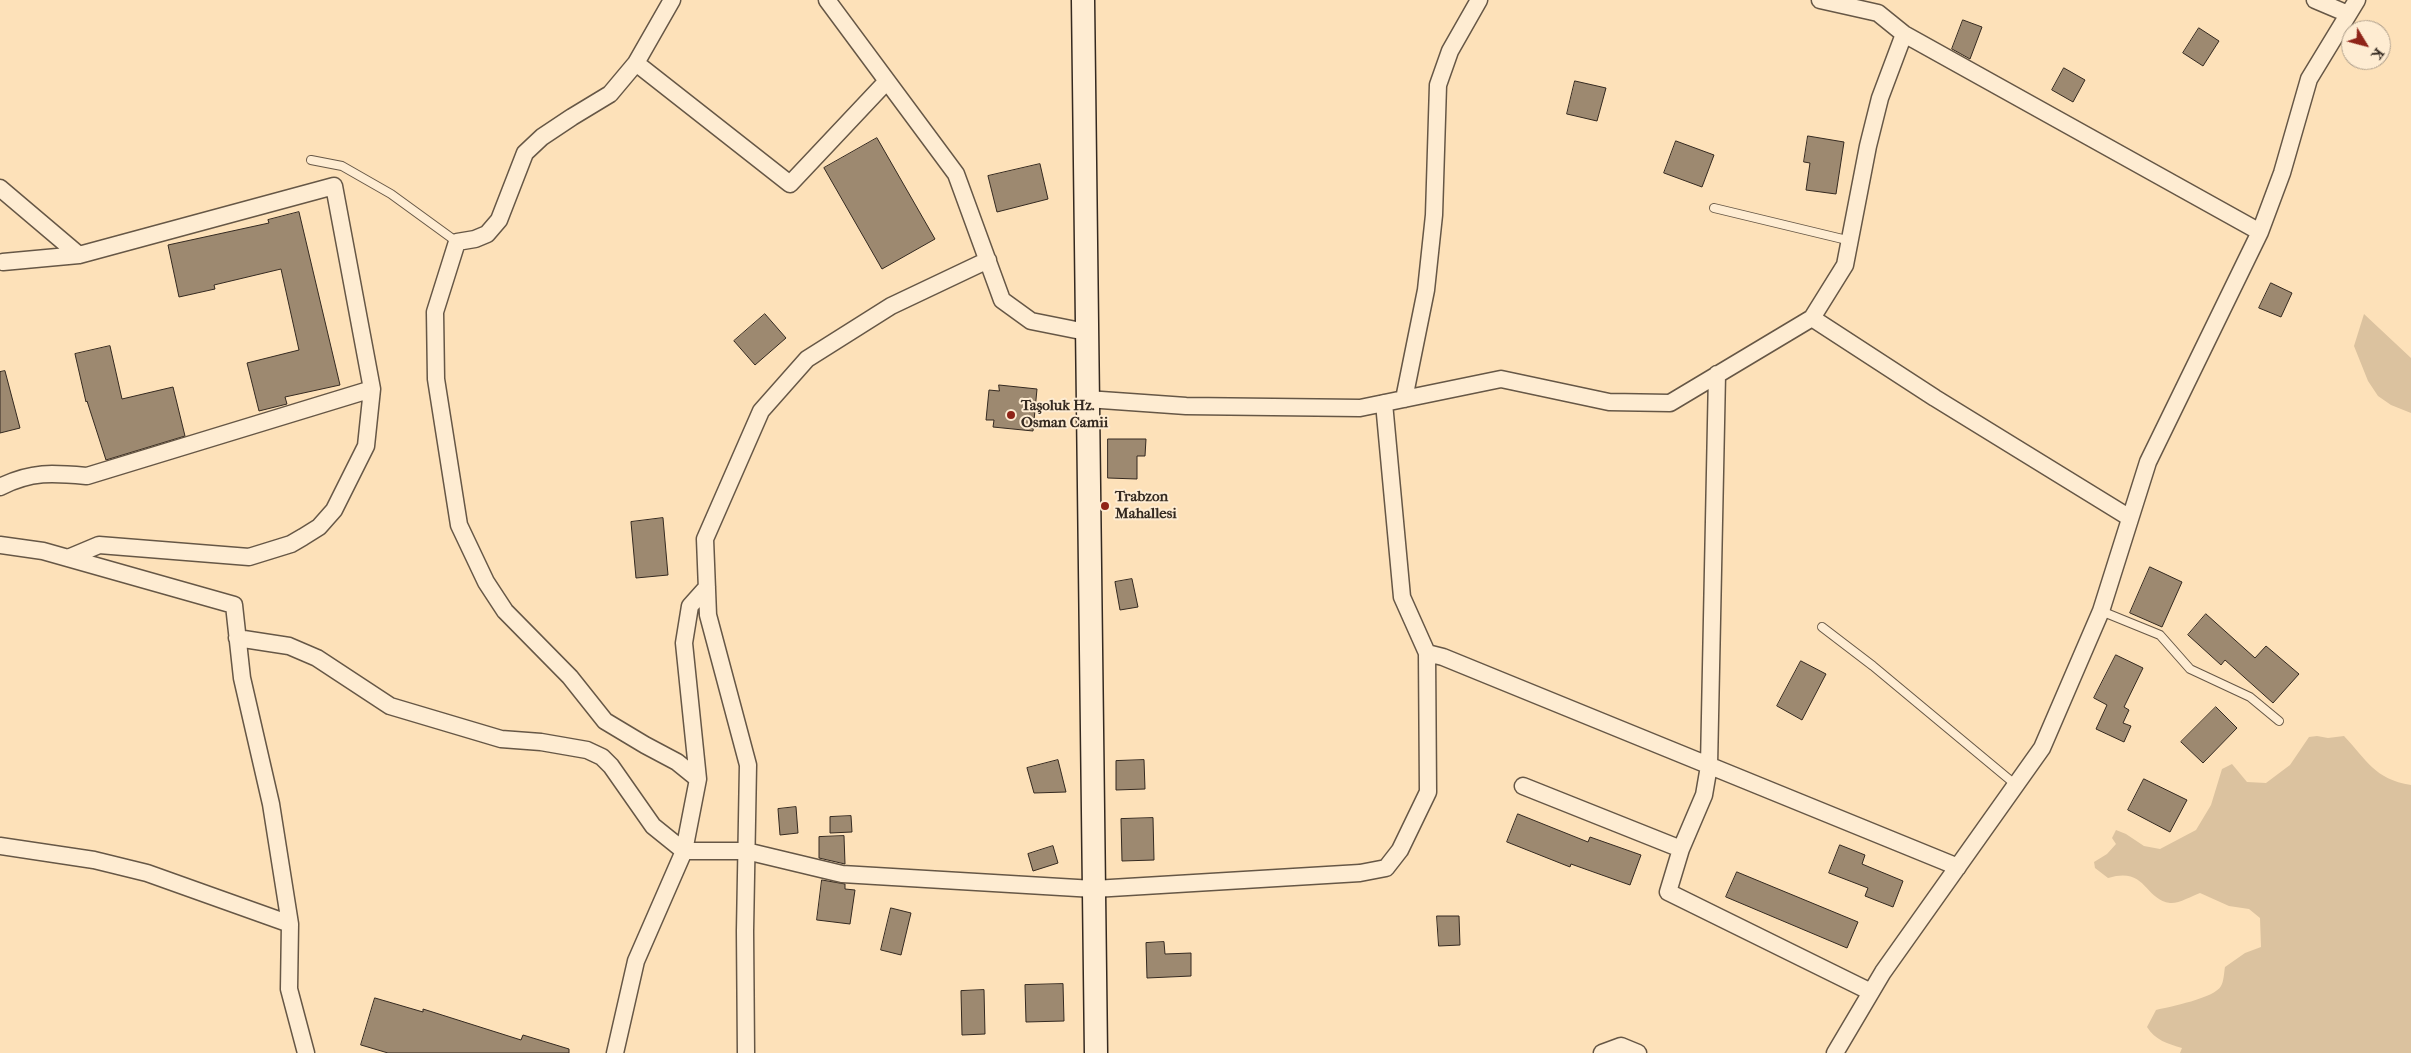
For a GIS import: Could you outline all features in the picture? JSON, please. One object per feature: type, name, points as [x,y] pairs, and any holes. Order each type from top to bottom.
[{"type":"street","points":[[672,0],[636,63],[610,94],[557,127],[525,153],[499,220],[487,234],[475,239],[457,242],[435,312],[436,379],[459,525],[486,582],[505,611],[570,677],[605,721],[645,746],[678,762],[698,779]]},
{"type":"street","points":[[827,0],[956,174],[1002,300],[1031,321],[1086,332]]},
{"type":"street","points":[[1082,0],[1096,1053]]},
{"type":"street","points":[[1404,399],[1426,290],[1434,215],[1438,85],[1450,51],[1479,0]]},
{"type":"street","points":[[1820,0],[1878,13],[1904,34],[2260,232]]},
{"type":"street","points":[[2315,0],[2348,14]]},
{"type":"street","points":[[1835,1053],[1871,992],[2042,748],[2101,611],[2148,462],[2260,232],[2282,173],[2309,79],[2357,0]]},
{"type":"street","points":[[1087,399],[1186,406],[1360,408],[1501,379],[1609,402],[1670,403],[1812,318],[1845,265],[1868,146],[1880,98],[1904,34]]},
{"type":"street","points":[[636,63],[790,184],[887,81]]},
{"type":"street","points":[[3,262],[79,255],[334,186],[372,389],[366,446],[334,510],[319,527],[291,544],[249,557],[99,545],[68,558]]},
{"type":"street","points":[[0,188],[79,255]]},
{"type":"street","points":[[746,1053],[748,766],[708,615],[705,539],[761,411],[807,359],[892,306],[988,260]]},
{"type":"street","points":[[1812,318],[1935,398],[2130,518]]},
{"type":"street","points":[[1717,374],[1709,766],[1704,795],[1681,848],[1668,892],[1871,992]]},
{"type":"street","points":[[0,487],[16,479],[48,472],[88,476],[372,389]]},
{"type":"street","points":[[238,638],[289,646],[317,658],[390,706],[501,740],[541,742],[587,750],[602,757],[611,766],[653,826],[684,850],[746,851],[842,874],[1094,890],[1360,873],[1386,868],[1400,850],[1428,792],[1427,653],[1402,597],[1384,403]]},
{"type":"street","points":[[0,545],[43,551],[234,605],[242,678],[270,804],[290,924],[289,989],[306,1053]]},
{"type":"street","points":[[615,1053],[636,961],[684,850],[698,779],[684,643],[690,606],[707,587]]},
{"type":"street","points":[[1427,653],[1452,661],[1958,867]]},
{"type":"street","points":[[1523,786],[1681,848]]},
{"type":"street","points":[[0,846],[94,860],[147,873],[290,924]]},
{"type":"street","points":[[1602,1053],[1621,1046],[1638,1053]]},
{"type":"lane","points":[[311,160],[342,166],[391,194],[457,242]]},
{"type":"lane","points":[[1714,208],[1851,241]]},
{"type":"lane","points":[[2101,611],[2160,635],[2190,669],[2250,697],[2279,721]]},
{"type":"lane","points":[[1822,627],[1873,666],[2016,785]]},
{"type":"shaded area","points":[[2364,314],[2411,358],[2411,413],[2391,405],[2378,396],[2368,381],[2354,346]]},
{"type":"shaded area","points":[[2344,736],[2372,767],[2380,773],[2398,782],[2411,785],[2411,1053],[2180,1053],[2182,1048],[2158,1038],[2147,1027],[2156,1010],[2201,998],[2217,990],[2222,984],[2225,967],[2245,953],[2261,947],[2260,918],[2249,909],[2229,906],[2200,893],[2173,903],[2161,900],[2144,884],[2130,876],[2121,875],[2108,878],[2095,868],[2094,862],[2107,854],[2116,844],[2112,838],[2116,830],[2144,846],[2160,849],[2196,830],[2211,805],[2222,769],[2232,764],[2247,782],[2266,783],[2290,765],[2309,737],[2328,738]]},
{"type":"building","points":[[1963,20],[1982,27],[1970,59],[1952,49]]},
{"type":"building","points":[[2199,28],[2219,41],[2203,66],[2183,53]]},
{"type":"building","points":[[2064,68],[2085,80],[2073,102],[2052,90]]},
{"type":"building","points":[[1575,81],[1606,88],[1597,121],[1567,114]]},
{"type":"building","points":[[1808,136],[1844,142],[1836,194],[1806,190],[1810,163],[1804,162]]},
{"type":"building","points":[[877,138],[935,239],[882,269],[824,168]]},
{"type":"building","points":[[1676,141],[1714,155],[1702,187],[1664,173]]},
{"type":"building","points":[[1040,164],[1048,199],[997,212],[988,176]]},
{"type":"building","points":[[299,212],[340,385],[285,397],[287,404],[259,411],[247,363],[299,350],[281,269],[214,285],[215,289],[179,297],[168,245],[269,223],[268,220]]},
{"type":"building","points":[[2271,283],[2292,293],[2281,317],[2259,308]]},
{"type":"building","points":[[765,314],[786,338],[755,365],[734,341]]},
{"type":"building","points":[[110,346],[122,399],[173,387],[185,436],[106,460],[86,402],[75,354]]},
{"type":"building","points":[[5,371],[20,428],[0,433],[0,372]]},
{"type":"building","name":"Taşoluk Hz. Osman Camii","points":[[999,385],[1037,389],[1033,431],[993,427],[994,420],[986,420],[989,390],[999,391]]},
{"type":"building","points":[[1108,439],[1146,439],[1145,456],[1137,456],[1137,479],[1108,478]]},
{"type":"building","points":[[663,518],[668,575],[636,578],[631,522]]},
{"type":"building","points":[[2150,567],[2182,582],[2162,627],[2130,613]]},
{"type":"building","points":[[1132,579],[1138,607],[1120,610],[1115,582]]},
{"type":"building","points":[[2206,614],[2255,658],[2266,646],[2299,674],[2273,703],[2225,660],[2221,665],[2188,635]]},
{"type":"building","points":[[2116,655],[2143,668],[2124,707],[2129,710],[2123,723],[2131,726],[2124,742],[2096,729],[2107,705],[2094,698]]},
{"type":"building","points":[[1801,661],[1826,674],[1802,720],[1777,706]]},
{"type":"building","points":[[2216,707],[2237,728],[2203,763],[2181,742]]},
{"type":"building","points":[[1058,760],[1066,792],[1034,793],[1027,768]]},
{"type":"building","points":[[1144,760],[1145,789],[1116,790],[1116,761]]},
{"type":"building","points":[[2144,779],[2187,800],[2170,832],[2128,810]]},
{"type":"building","points":[[796,807],[798,833],[780,835],[778,809]]},
{"type":"building","points":[[1518,814],[1588,842],[1590,837],[1641,855],[1630,885],[1571,864],[1570,867],[1507,842]]},
{"type":"building","points":[[851,816],[852,832],[830,833],[830,817]]},
{"type":"building","points":[[1153,818],[1154,860],[1122,861],[1121,819]]},
{"type":"building","points":[[844,836],[845,864],[819,858],[819,837]]},
{"type":"building","points":[[1840,845],[1865,855],[1862,864],[1903,881],[1893,907],[1865,896],[1868,888],[1829,873]]},
{"type":"building","points":[[1053,846],[1058,863],[1033,871],[1028,854]]},
{"type":"building","points":[[1737,872],[1858,922],[1847,948],[1726,897]]},
{"type":"building","points":[[822,880],[845,884],[845,889],[855,890],[850,924],[817,920]]},
{"type":"building","points":[[891,908],[911,913],[901,955],[881,950]]},
{"type":"building","points":[[1437,916],[1459,916],[1460,945],[1439,946]]},
{"type":"building","points":[[1164,942],[1165,954],[1191,953],[1191,976],[1147,978],[1146,943]]},
{"type":"building","points":[[1063,984],[1064,1021],[1026,1022],[1025,985]]},
{"type":"building","points":[[984,990],[985,1034],[962,1035],[961,991]]},
{"type":"building","points":[[375,998],[423,1012],[423,1009],[521,1040],[523,1035],[569,1049],[569,1053],[388,1053],[361,1045]]},
{"type":"place","name":"Taşoluk Hz. Osman Camii","points":[[1011,415]]},
{"type":"place","name":"Trabzon Mahallesi","points":[[1105,506]]}]
